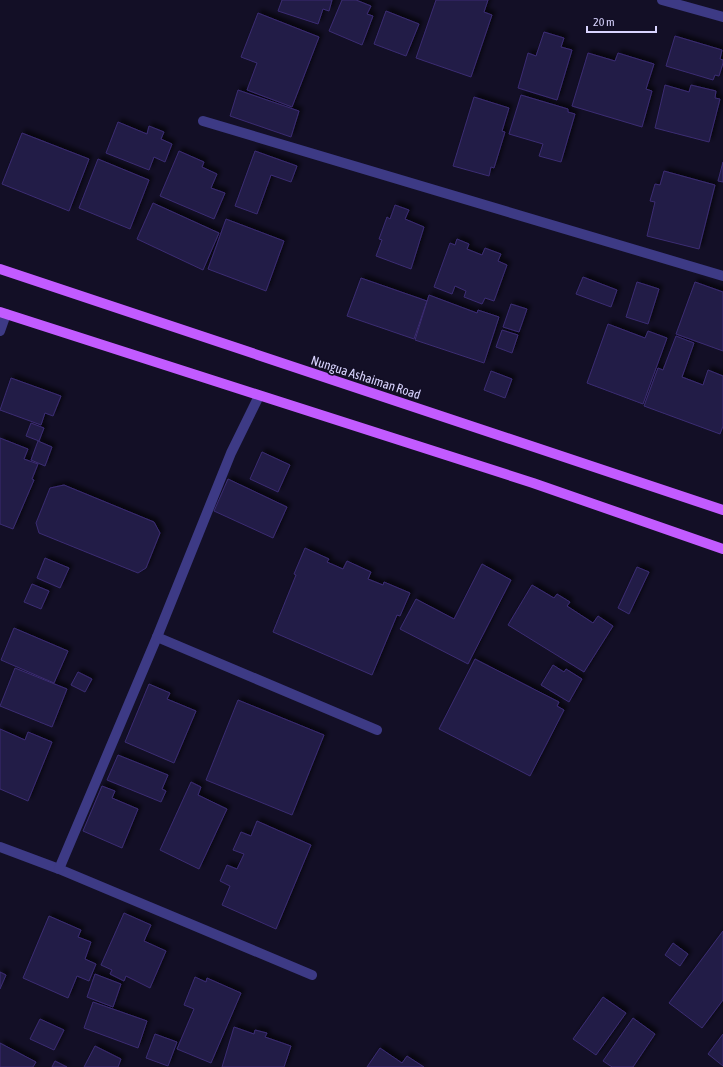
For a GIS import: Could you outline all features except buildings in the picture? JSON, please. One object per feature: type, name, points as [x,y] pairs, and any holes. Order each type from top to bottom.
[{"type":"main road","name":"Nungua Ashaiman Road","points":[[0,269],[723,510]]},
{"type":"main road","points":[[3,313],[532,482],[723,549]]},
{"type":"street","points":[[662,0],[723,17]]},
{"type":"street","points":[[203,121],[723,276]]},
{"type":"street","points":[[0,331],[3,313]]},
{"type":"street","points":[[60,869],[231,453],[259,396]]},
{"type":"street","points":[[157,636],[377,730]]},
{"type":"street","points":[[0,847],[60,869],[312,975]]}]
